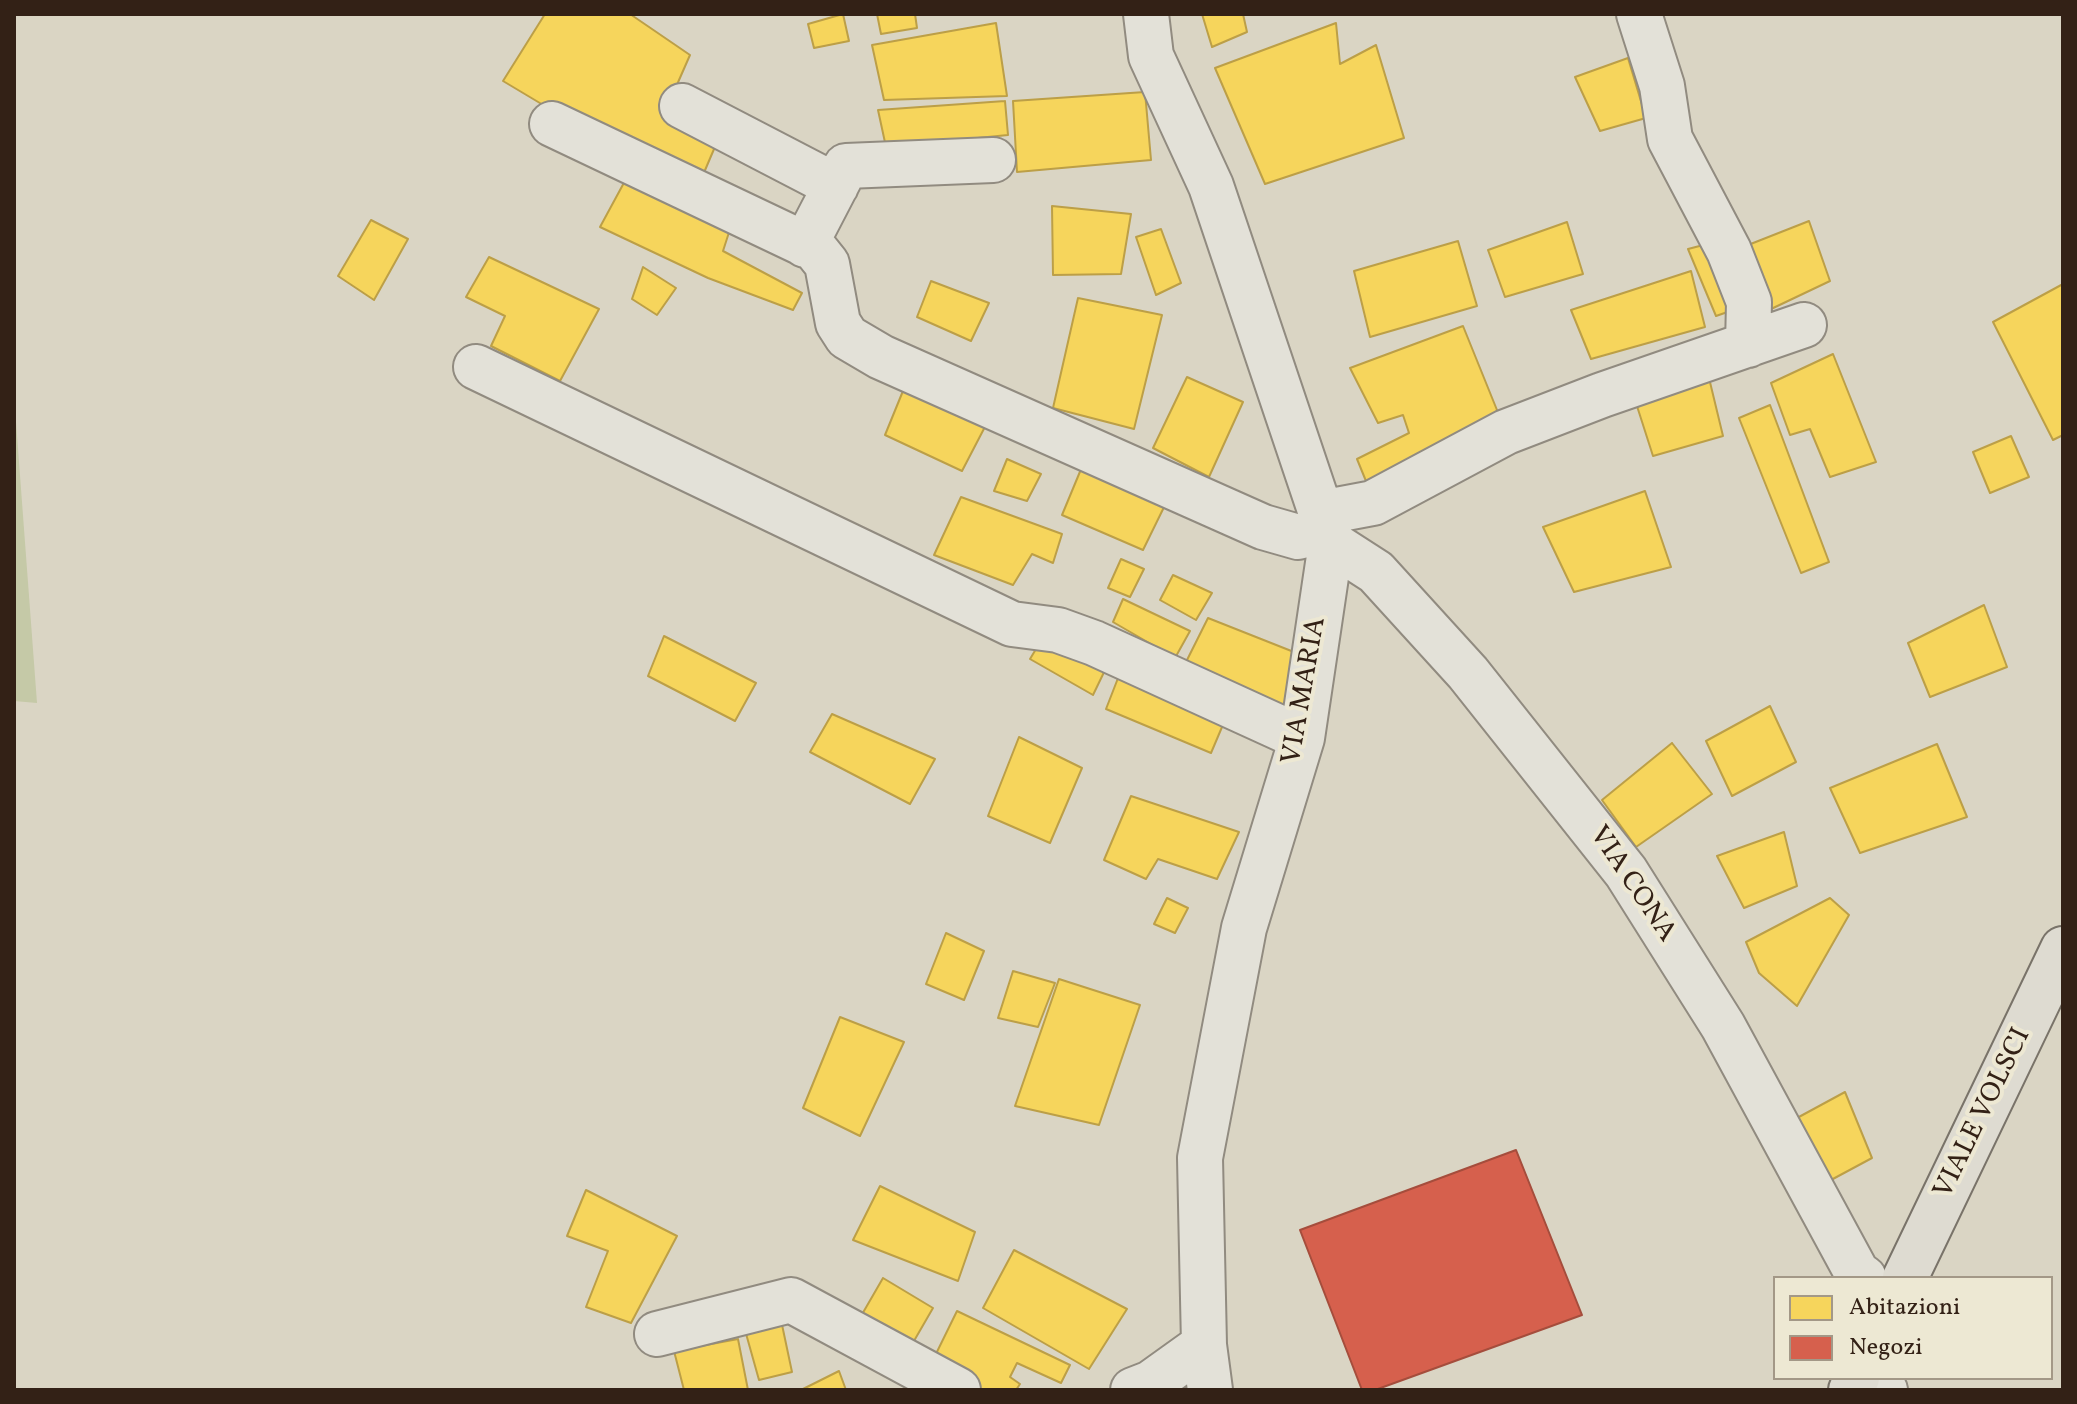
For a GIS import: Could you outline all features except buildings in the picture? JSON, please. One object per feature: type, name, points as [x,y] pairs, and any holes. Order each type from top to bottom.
[{"type":"main road","name":"VIALE VOLSCI","points":[[1906,1276],[2063,949]]},
{"type":"street","name":"VIA MARIA","points":[[1146,14],[1151,56],[1211,186],[1326,529],[1302,738],[1244,928],[1200,1158],[1204,1345],[1210,1390]]},
{"type":"street","points":[[1639,14],[1662,86],[1670,139],[1729,251],[1749,302],[1748,345]]},
{"type":"street","points":[[682,106],[836,186]]},
{"type":"street","points":[[552,124],[815,249],[827,264],[838,323],[847,337],[881,357],[1263,527],[1298,537],[1326,529],[1506,432],[1804,325]]},
{"type":"street","points":[[805,245],[846,166],[993,160]]},
{"type":"street","points":[[476,367],[1012,624],[1058,630],[1094,643],[1302,738]]},
{"type":"street","name":"VIA CONA","points":[[1326,529],[1376,572],[1468,673],[1626,872],[1723,1026],[1861,1276]]},
{"type":"street","points":[[657,1334],[791,1300],[958,1390]]},
{"type":"street","points":[[1133,1390],[1151,1383],[1204,1345]]},
{"type":"green space","points":[[14,395],[37,703],[14,701]]}]
